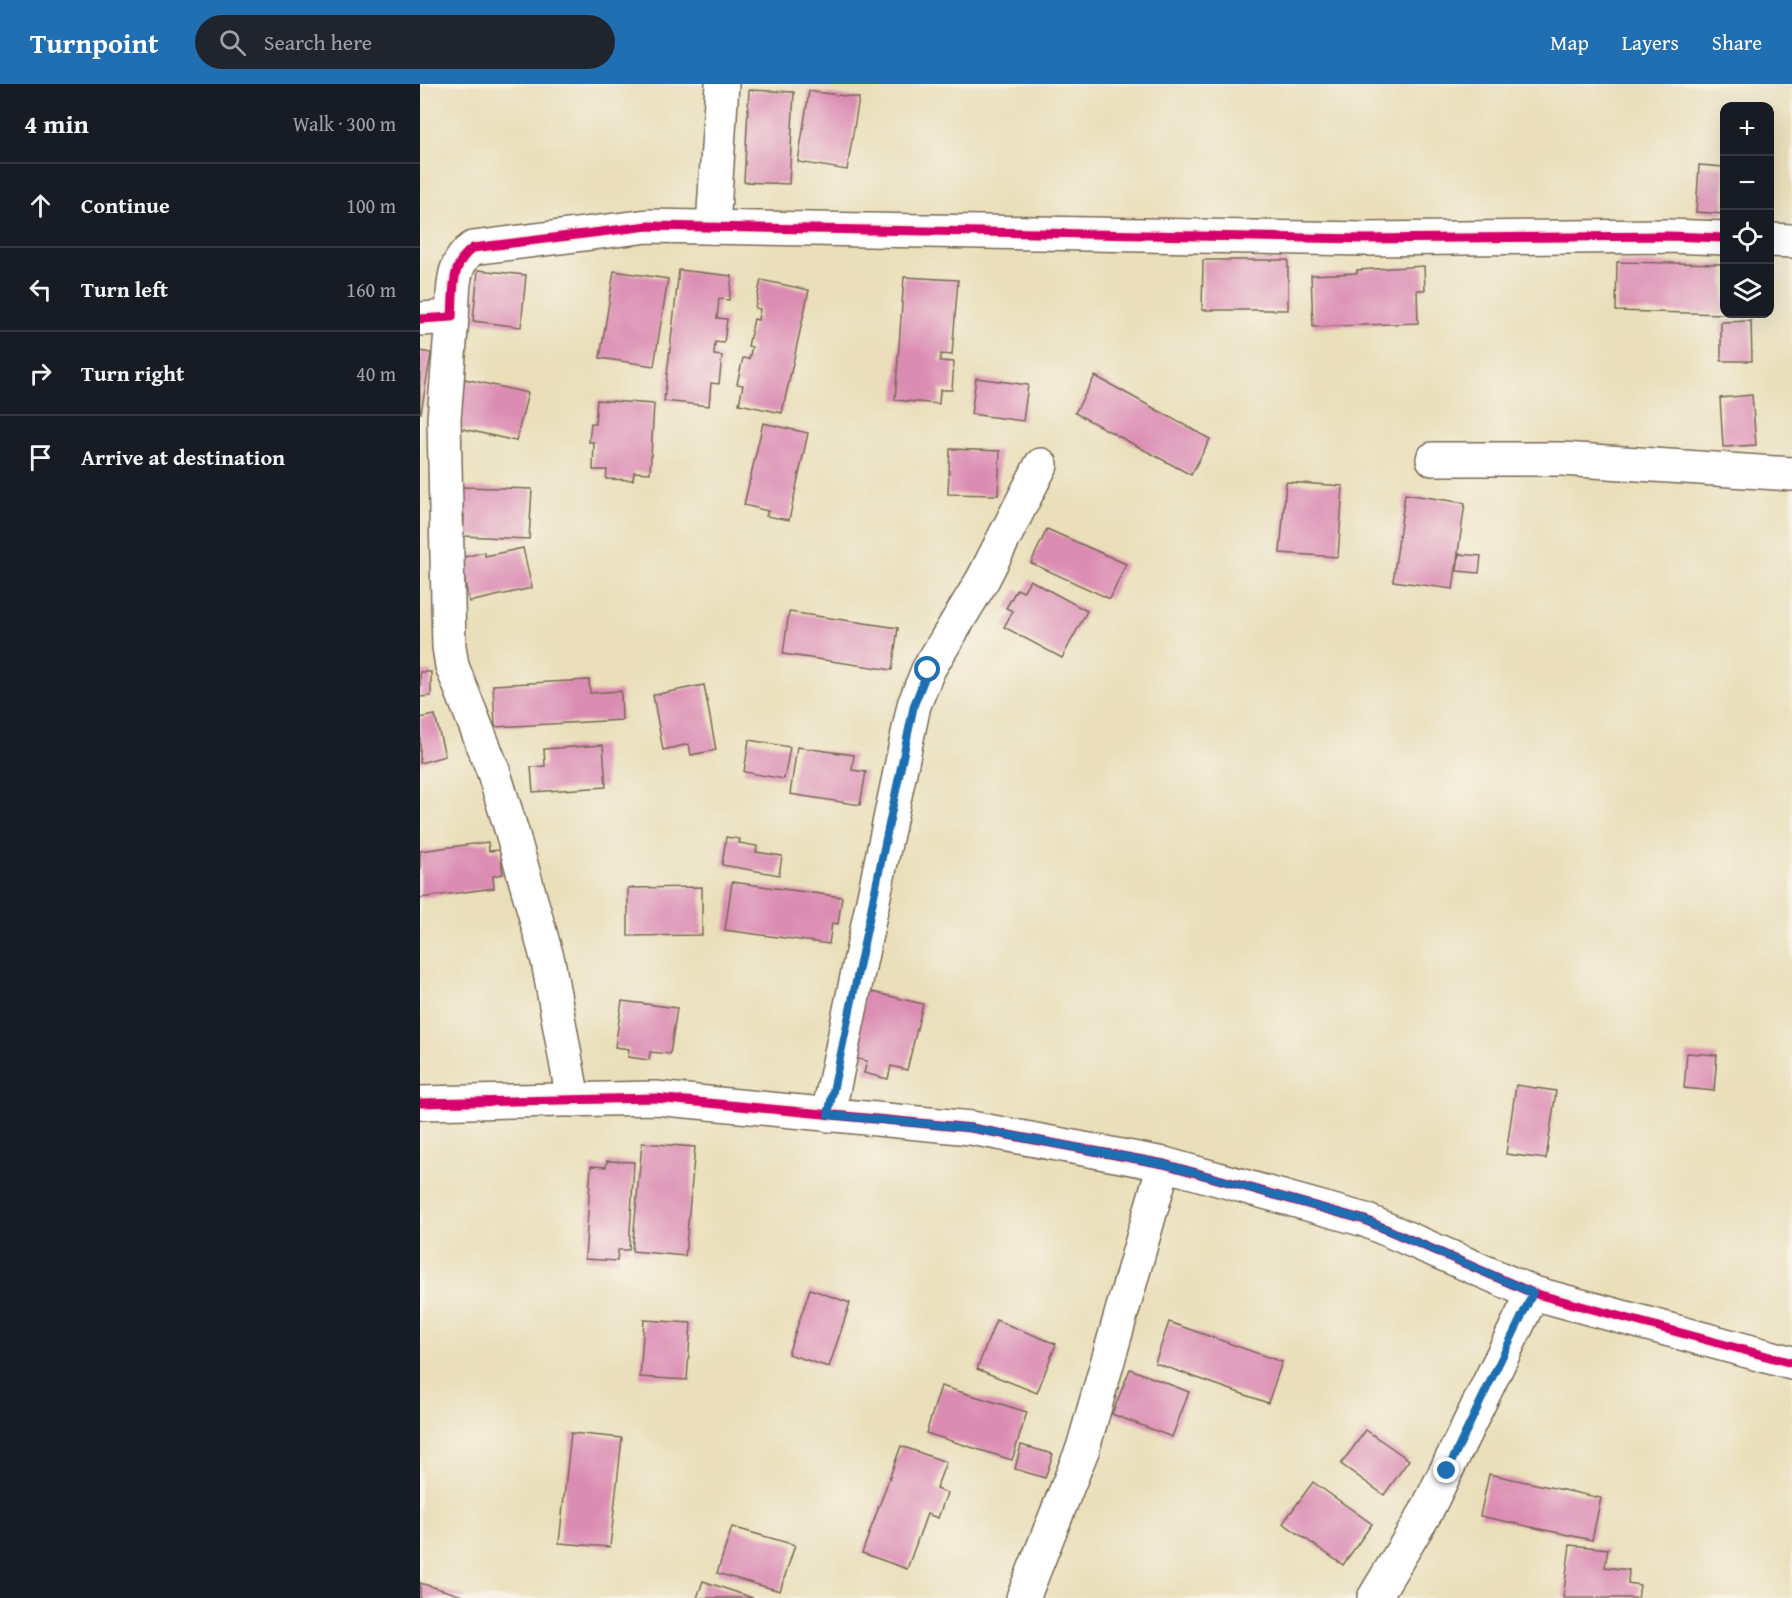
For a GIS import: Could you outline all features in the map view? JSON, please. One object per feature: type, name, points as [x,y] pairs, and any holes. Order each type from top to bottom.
[{"type":"street","points":[[713,227],[722,84]]},
{"type":"street","points":[[573,1100],[548,961],[493,770],[450,656],[444,419],[436,318],[460,259],[473,248],[648,226],[1365,239],[1656,236],[1720,238]]},
{"type":"street","points":[[1774,240],[1792,241]]},
{"type":"street","points":[[1433,459],[1562,459],[1792,474]]},
{"type":"street","points":[[828,1115],[914,705],[928,670],[983,579],[1041,465]]},
{"type":"street","points":[[420,1103],[655,1098],[971,1128],[1164,1164],[1365,1220],[1533,1293],[1792,1363]]},
{"type":"street","points":[[1023,1598],[1083,1448],[1164,1164]]},
{"type":"street","points":[[1374,1598],[1426,1512],[1533,1293]]},
{"type":"building","points":[[749,90],[794,92],[789,184],[744,182]]},
{"type":"building","points":[[809,91],[859,98],[847,170],[798,162]]},
{"type":"building","points":[[1699,165],[1720,167],[1720,214],[1696,212]]},
{"type":"building","points":[[1203,260],[1288,260],[1288,310],[1202,310]]},
{"type":"building","points":[[1617,262],[1720,264],[1720,314],[1616,311]]},
{"type":"building","points":[[1424,266],[1425,290],[1417,290],[1418,323],[1313,327],[1311,275]]},
{"type":"building","points":[[478,270],[526,275],[521,327],[473,321]]},
{"type":"building","points":[[679,270],[732,276],[729,300],[719,299],[717,318],[727,319],[724,343],[715,342],[714,355],[722,356],[719,384],[711,383],[709,406],[664,401]]},
{"type":"building","points":[[614,271],[668,279],[654,366],[600,358]]},
{"type":"building","points":[[904,277],[958,280],[952,355],[941,354],[940,361],[954,362],[952,390],[940,390],[939,404],[895,400]]},
{"type":"building","points":[[761,280],[809,290],[782,413],[739,404],[743,385],[737,384],[743,358],[749,359],[752,347],[748,346],[754,319],[758,320],[760,309],[755,308]]},
{"type":"building","points":[[1751,321],[1752,361],[1721,361],[1721,322]]},
{"type":"building","points":[[420,351],[431,353],[421,413],[420,413]]},
{"type":"building","points":[[1095,376],[1210,439],[1191,475],[1075,413]]},
{"type":"building","points":[[976,378],[1028,385],[1023,421],[971,414]]},
{"type":"building","points":[[465,379],[528,393],[516,441],[454,427]]},
{"type":"building","points":[[1752,395],[1756,445],[1723,447],[1720,398]]},
{"type":"building","points":[[597,400],[654,404],[650,473],[634,472],[633,480],[606,479],[607,470],[593,470],[594,442],[589,442],[591,423],[595,424]]},
{"type":"building","points":[[763,423],[808,433],[789,520],[766,516],[768,511],[744,505]]},
{"type":"building","points":[[950,449],[1000,451],[998,495],[948,494]]},
{"type":"building","points":[[1286,482],[1343,486],[1338,557],[1280,553]]},
{"type":"building","points":[[462,487],[532,489],[529,539],[463,536],[464,515],[460,515]]},
{"type":"building","points":[[1405,494],[1465,503],[1453,589],[1393,581]]},
{"type":"building","points":[[1047,529],[1126,564],[1110,599],[1031,563]]},
{"type":"building","points":[[523,548],[532,588],[469,602],[460,558],[485,552],[485,556]]},
{"type":"building","points":[[1459,554],[1481,556],[1479,573],[1457,571]]},
{"type":"building","points":[[1030,580],[1087,611],[1062,658],[1004,627],[1013,611],[1006,608],[1017,589],[1023,592]]},
{"type":"building","points":[[789,612],[898,628],[892,670],[783,654]]},
{"type":"building","points":[[420,672],[431,672],[431,696],[420,697]]},
{"type":"building","points":[[589,680],[590,693],[621,691],[622,720],[495,727],[493,685]]},
{"type":"building","points":[[704,685],[716,750],[691,755],[689,744],[663,750],[653,695]]},
{"type":"building","points":[[435,715],[445,756],[420,763],[420,718]]},
{"type":"building","points":[[749,740],[790,747],[784,779],[744,772]]},
{"type":"building","points":[[603,745],[606,787],[533,792],[531,767],[545,766],[544,749]]},
{"type":"building","points":[[797,747],[854,755],[852,770],[866,772],[860,805],[790,794]]},
{"type":"building","points":[[726,837],[740,839],[739,843],[757,846],[756,852],[782,856],[779,875],[722,865]]},
{"type":"building","points":[[488,842],[489,851],[500,850],[503,874],[493,876],[494,888],[420,898],[420,851]]},
{"type":"building","points":[[732,882],[842,897],[838,924],[832,923],[829,944],[725,930]]},
{"type":"building","points":[[702,887],[702,935],[628,936],[628,888]]},
{"type":"building","points":[[864,990],[923,1004],[907,1070],[891,1066],[888,1079],[864,1073],[867,1061],[849,1057]]},
{"type":"building","points":[[622,1001],[677,1008],[670,1054],[650,1052],[649,1060],[628,1057],[629,1049],[615,1047]]},
{"type":"building","points":[[1687,1053],[1717,1055],[1714,1091],[1684,1088]]},
{"type":"building","points":[[1516,1085],[1556,1091],[1546,1159],[1506,1154]]},
{"type":"building","points":[[642,1143],[695,1147],[685,1256],[632,1251]]},
{"type":"building","points":[[607,1161],[634,1162],[629,1250],[618,1250],[617,1261],[585,1259],[591,1166],[606,1167]]},
{"type":"building","points":[[810,1289],[850,1303],[829,1367],[788,1354]]},
{"type":"building","points":[[644,1320],[691,1323],[687,1380],[640,1377]]},
{"type":"building","points":[[996,1320],[1056,1344],[1037,1393],[977,1369]]},
{"type":"building","points":[[1169,1322],[1282,1362],[1268,1403],[1155,1363]]},
{"type":"building","points":[[1130,1369],[1189,1392],[1172,1437],[1112,1414]]},
{"type":"building","points":[[941,1386],[1027,1412],[1012,1460],[926,1433]]},
{"type":"building","points":[[1366,1430],[1409,1460],[1384,1495],[1341,1464]]},
{"type":"building","points":[[571,1433],[622,1438],[610,1547],[559,1543]]},
{"type":"building","points":[[1021,1445],[1053,1454],[1045,1478],[1015,1469]]},
{"type":"building","points":[[901,1446],[946,1462],[936,1489],[947,1493],[938,1518],[927,1514],[907,1569],[862,1553]]},
{"type":"building","points":[[1489,1474],[1601,1498],[1592,1540],[1480,1516]]},
{"type":"building","points":[[1313,1482],[1372,1524],[1343,1565],[1283,1523]]},
{"type":"building","points":[[732,1527],[795,1545],[780,1591],[717,1573]]},
{"type":"building","points":[[1570,1545],[1608,1549],[1605,1567],[1629,1570],[1628,1583],[1640,1585],[1638,1598],[1563,1598]]},
{"type":"building","points":[[703,1581],[753,1598],[697,1598]]},
{"type":"building","points":[[420,1583],[466,1597],[466,1598],[420,1598]]},
{"type":"cycle path","points":[[420,319],[452,317],[453,288],[457,270],[460,262],[473,248],[648,226],[1365,239],[1668,236],[1720,238]]},
{"type":"cycle path","points":[[420,1103],[655,1098],[971,1128],[1164,1164],[1365,1220],[1533,1293],[1792,1363]]},
{"type":"route","points":[[928,670],[914,705],[828,1115],[971,1128],[1164,1164],[1365,1220],[1533,1293],[1447,1471]]}]
